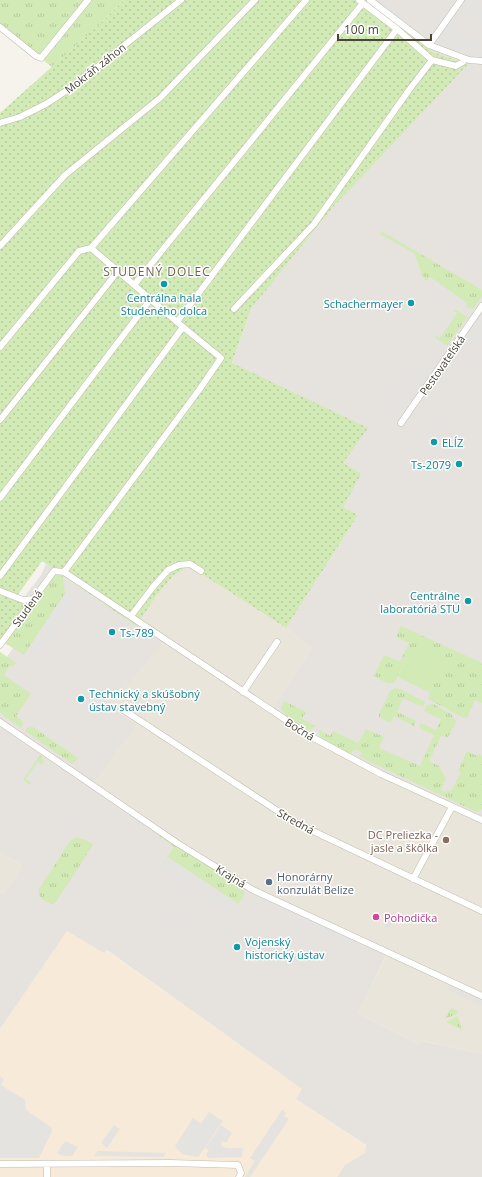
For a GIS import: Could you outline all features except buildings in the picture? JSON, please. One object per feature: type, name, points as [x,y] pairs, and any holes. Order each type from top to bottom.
[{"type":"street","points":[[0,27],[36,56],[41,58],[88,0]]},
{"type":"street","name":"Mokráň záhon","points":[[0,123],[20,117],[46,104],[72,87],[181,0]]},
{"type":"street","points":[[0,246],[65,175],[160,98],[255,0]]},
{"type":"street","points":[[0,347],[80,251],[91,248],[306,0]]},
{"type":"street","points":[[370,0],[429,44],[469,60],[482,61]]},
{"type":"street","points":[[429,44],[461,0]]},
{"type":"street","points":[[134,285],[361,1],[397,29],[432,60],[456,66],[463,62]]},
{"type":"street","points":[[177,322],[397,29]]},
{"type":"street","points":[[234,309],[314,224],[432,60]]},
{"type":"street","points":[[64,572],[199,390],[220,358],[150,300],[91,248]]},
{"type":"street","points":[[0,420],[118,271]]},
{"type":"street","points":[[0,498],[150,300]]},
{"type":"street","name":"Pestovateľská","points":[[401,423],[482,306]]},
{"type":"street","points":[[0,576],[182,327]]},
{"type":"street","points":[[131,616],[168,570],[179,565],[190,564],[201,571]]},
{"type":"street","name":"Bočná","points":[[54,571],[64,572],[310,736],[381,774],[482,820]]},
{"type":"street","name":"Studená","points":[[0,645],[54,571]]},
{"type":"street","points":[[0,591],[23,600],[34,599]]},
{"type":"street","points":[[243,692],[277,642]]},
{"type":"street","name":"Stredná","points":[[122,709],[296,823],[482,911]]},
{"type":"street","name":"Krajná","points":[[0,722],[165,834],[253,890],[482,996]]},
{"type":"street","points":[[413,879],[452,807]]},
{"type":"street","points":[[0,1164],[171,1163],[238,1165],[241,1173],[238,1177]]},
{"type":"street","points":[[47,1164],[47,1177]]},
{"type":"shaded area","points":[[366,0],[482,0],[482,822],[446,805],[270,712],[312,648],[286,628],[358,515],[343,507],[343,463],[232,364],[251,309],[334,206],[466,63],[433,52]]},
{"type":"shaded area","points":[[378,0],[383,0],[425,33],[423,36]]},
{"type":"shaded area","points":[[450,0],[455,0],[429,34],[426,31]]},
{"type":"shaded area","points":[[464,0],[471,0],[467,4],[470,6],[474,1],[482,7],[482,25],[466,14],[456,28],[482,46],[482,58],[442,46],[439,40],[441,32]]},
{"type":"shaded area","points":[[457,242],[482,259],[482,267],[454,247]]},
{"type":"shaded area","points":[[430,277],[467,303],[465,307],[427,281]]},
{"type":"shaded area","points":[[431,292],[450,305],[448,308],[429,295]]},
{"type":"shaded area","points":[[453,311],[457,313],[440,338],[436,335]]},
{"type":"shaded area","points":[[482,314],[482,340],[479,345],[465,338]]},
{"type":"shaded area","points":[[465,348],[482,355],[482,360],[463,352]]},
{"type":"shaded area","points":[[432,358],[437,361],[395,421],[391,418]]},
{"type":"shaded area","points":[[407,363],[411,366],[383,408],[378,405]]},
{"type":"shaded area","points":[[423,414],[459,431],[457,435],[421,418]]},
{"type":"shaded area","points":[[46,564],[53,568],[32,597],[25,596],[41,575]]},
{"type":"shaded area","points":[[189,566],[286,628],[312,648],[270,712],[482,822],[482,1054],[423,1041],[420,1045],[358,1014],[389,950],[257,890],[94,783],[136,723],[110,707],[161,643],[136,626],[157,595],[174,575]]},
{"type":"shaded area","points":[[63,576],[162,643],[110,707],[137,724],[94,783],[257,890],[389,949],[358,1014],[420,1045],[422,1041],[482,1054],[482,1177],[337,1177],[345,1165],[365,1153],[366,1145],[296,1099],[302,1089],[107,950],[104,953],[67,931],[0,1029],[0,892],[4,894],[22,866],[0,852],[0,667],[28,626],[62,583]]},
{"type":"shaded area","points":[[65,593],[78,602],[35,664],[24,655]]},
{"type":"shaded area","points":[[38,762],[42,765],[31,782],[26,779]]},
{"type":"shaded area","points":[[18,792],[22,794],[13,808],[9,805]]},
{"type":"shaded area","points":[[73,818],[77,820],[64,840],[59,837]]},
{"type":"shaded area","points":[[0,852],[22,866],[4,894],[0,892]]},
{"type":"shaded area","points":[[168,857],[236,903],[228,914],[208,901],[210,897],[190,884],[188,887],[160,869]]},
{"type":"shaded area","points":[[152,908],[183,929],[181,932],[150,911]]},
{"type":"shaded area","points":[[172,910],[196,925],[194,929],[170,913]]},
{"type":"shaded area","points":[[393,911],[398,914],[389,930],[384,927]]},
{"type":"shaded area","points":[[306,918],[361,944],[358,949],[298,921]]},
{"type":"shaded area","points":[[67,931],[104,953],[106,950],[302,1089],[296,1099],[366,1146],[365,1153],[345,1165],[337,1177],[0,1177],[0,1029]]},
{"type":"shaded area","points":[[450,984],[482,999],[482,1006],[448,990]]},
{"type":"shaded area","points":[[0,1076],[4,1079],[1,1085],[25,1100],[26,1110],[51,1127],[52,1131],[39,1158],[0,1158]]},
{"type":"shaded area","points":[[282,1110],[286,1113],[284,1116],[289,1119],[250,1177],[245,1177],[255,1161],[250,1158]]},
{"type":"shaded area","points":[[209,1112],[223,1121],[198,1157],[182,1154],[175,1146],[193,1118],[201,1124]]},
{"type":"shaded area","points":[[114,1125],[120,1129],[107,1148],[101,1143]]},
{"type":"shaded area","points":[[221,1125],[232,1133],[226,1143],[222,1141],[222,1146],[226,1148],[243,1148],[242,1157],[209,1158],[206,1155],[209,1150],[205,1148]]},
{"type":"shaded area","points":[[65,1141],[78,1147],[72,1156],[63,1156],[57,1153]]},
{"type":"shaded area","points":[[98,1151],[166,1153],[163,1157],[94,1156]]},
{"type":"green space","points":[[0,0],[124,0],[100,24],[52,67],[0,25]]},
{"type":"green space","points":[[124,0],[366,0],[433,52],[468,64],[334,206],[251,309],[232,363],[368,428],[343,463],[361,474],[343,507],[358,515],[286,628],[189,566],[174,575],[157,595],[136,626],[42,561],[14,600],[28,603],[0,640],[0,113],[100,24]]},
{"type":"green space","points":[[381,231],[482,290],[482,296],[473,309],[465,307],[467,304],[430,278],[427,281],[424,279],[414,253],[380,234]]},
{"type":"green space","points":[[457,310],[467,317],[448,345],[446,345],[436,338],[436,335],[439,338],[457,313],[453,311]]},
{"type":"green space","points":[[55,573],[59,573],[63,576],[65,594],[24,655],[5,643]]},
{"type":"green space","points":[[401,626],[482,663],[482,703],[475,700],[467,718],[464,718],[428,699],[430,695],[429,692],[444,662],[413,647],[394,683],[387,683],[374,676],[384,655],[400,662],[409,643],[396,637]]},
{"type":"green space","points":[[413,647],[444,662],[429,692],[398,677]]},
{"type":"green space","points":[[0,652],[16,663],[13,667],[10,665],[4,675],[31,694],[16,716],[23,723],[21,728],[0,713]]},
{"type":"green space","points":[[395,688],[425,702],[423,707],[403,698],[397,712],[416,721],[414,726],[394,716],[390,723],[379,717],[390,691]]},
{"type":"green space","points":[[284,701],[306,712],[302,719],[315,726],[312,729],[302,729],[294,724],[281,708]]},
{"type":"green space","points":[[433,704],[451,714],[456,722],[448,737],[441,736],[429,761],[439,766],[446,779],[441,790],[446,793],[447,790],[451,792],[461,772],[458,771],[467,751],[477,756],[479,754],[482,756],[482,809],[477,812],[360,757],[361,752],[355,749],[351,753],[346,753],[321,739],[319,732],[320,730],[330,736],[333,731],[358,743],[366,729],[384,737],[379,748],[420,766],[434,735],[419,728],[421,723],[436,730],[441,719],[424,711],[427,705]]},
{"type":"green space","points":[[33,727],[78,758],[73,764],[25,731],[27,728]]},
{"type":"green space","points":[[40,755],[44,760],[42,765],[38,762],[26,779],[31,782],[29,784],[23,780]]},
{"type":"green space","points":[[160,834],[242,888],[245,893],[239,904],[169,858],[160,869],[174,847],[159,836]]},
{"type":"green space","points":[[76,837],[93,844],[56,902],[52,904],[40,897],[39,889],[70,841]]},
{"type":"green space","points":[[451,1008],[458,1011],[457,1014],[445,1019]]},
{"type":"green space","points":[[458,1016],[462,1030],[446,1022]]},
{"type":"place","name":"Centrálna hala Studeného dolca","points":[[164,284]]},
{"type":"place","name":"Schachermayer","points":[[411,303]]},
{"type":"place","name":"ELÍZ","points":[[434,442]]},
{"type":"place","name":"Ts-2079","points":[[459,464]]},
{"type":"place","name":"Centrálne laboratóriá STU","points":[[468,601]]},
{"type":"place","name":"Ts-789","points":[[112,632]]},
{"type":"place","name":"Technický a skúšobný ústav stavebný","points":[[81,699]]},
{"type":"place","name":"DC Preliezka - jasle a škôlka","points":[[446,840]]},
{"type":"place","name":"Honorárny konzulát Belize","points":[[269,882]]},
{"type":"place","name":"Pohodička","points":[[376,917]]},
{"type":"place","name":"Vojenský historický ústav","points":[[237,947]]},
{"type":"district","name":"STUDENÝ DOLEC","points":[[157,271]]}]
